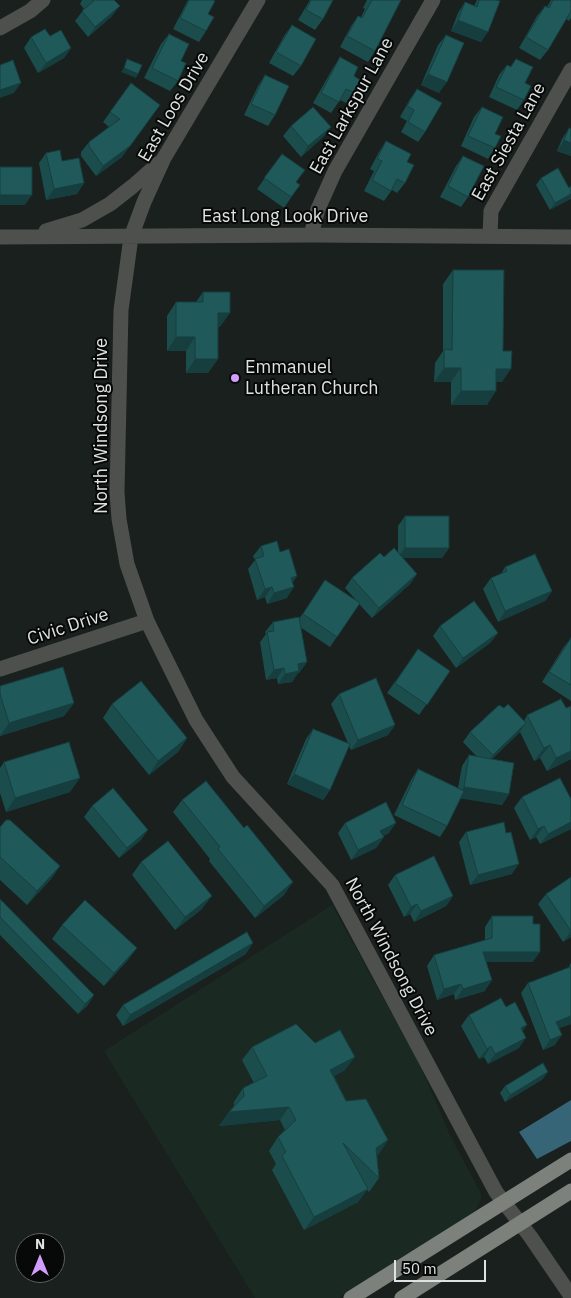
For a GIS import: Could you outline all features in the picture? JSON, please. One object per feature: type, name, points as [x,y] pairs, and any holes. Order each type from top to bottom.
[{"type":"main road","points":[[352,1298],[571,1160]]},
{"type":"main road","points":[[402,1298],[571,1191]]},
{"type":"street","points":[[0,28],[30,11],[43,0]]},
{"type":"street","name":"East Loos Drive","points":[[131,237],[164,158],[258,0]]},
{"type":"street","name":"East Larkspur Lane","points":[[311,235],[318,209],[334,171],[433,0]]},
{"type":"street","name":"East Siesta Lane","points":[[490,236],[491,211],[571,70]]},
{"type":"street","points":[[7,237],[57,229],[82,220],[110,204],[134,186],[164,158]]},
{"type":"street","name":"East Long Look Drive","points":[[7,237],[311,235],[571,237]]},
{"type":"street","name":"North Windsong Drive","points":[[131,237],[122,310],[117,492],[119,519],[127,564],[147,621],[196,720],[233,777],[332,885],[503,1203],[530,1236],[571,1296]]},
{"type":"street","name":"Civic Drive","points":[[0,669],[147,621]]},
{"type":"shaded area","points":[[332,905],[420,1065],[450,1135],[481,1194],[481,1198],[475,1212],[338,1298],[255,1298],[104,1051]]},
{"type":"water","points":[[571,1100],[571,1141],[537,1159],[519,1132]]},
{"type":"building","points":[[92,0],[114,0],[120,6],[95,27],[82,11],[94,1]]},
{"type":"building","points":[[189,0],[215,1],[208,14],[214,17],[206,31],[180,18]]},
{"type":"building","points":[[311,0],[333,0],[323,19],[306,10]]},
{"type":"building","points":[[372,0],[401,0],[375,51],[347,36],[358,16],[362,18]]},
{"type":"building","points":[[479,0],[500,1],[488,32],[458,20],[465,2],[477,7]]},
{"type":"building","points":[[553,0],[571,0],[571,11],[548,50],[526,37],[545,6],[549,8]]},
{"type":"building","points":[[292,25],[316,39],[301,66],[276,52]]},
{"type":"building","points":[[45,29],[50,36],[61,30],[71,48],[46,63],[31,37]]},
{"type":"building","points":[[169,34],[189,44],[181,61],[186,63],[178,81],[152,68]]},
{"type":"building","points":[[446,35],[464,43],[447,82],[428,74]]},
{"type":"building","points":[[340,57],[358,67],[354,76],[360,80],[353,92],[346,89],[339,102],[321,93]]},
{"type":"building","points":[[127,59],[142,65],[138,74],[124,68]]},
{"type":"building","points":[[516,59],[533,67],[525,83],[531,86],[524,100],[496,87],[507,65],[511,67]]},
{"type":"building","points":[[13,60],[21,83],[0,90],[0,65]]},
{"type":"building","points":[[265,75],[289,86],[275,115],[251,104]]},
{"type":"building","points":[[131,83],[160,105],[130,146],[103,166],[89,146],[89,142],[120,119],[110,112]]},
{"type":"building","points":[[417,89],[442,103],[425,132],[408,122],[414,110],[407,106]]},
{"type":"building","points":[[313,107],[331,127],[308,146],[291,126]]},
{"type":"building","points":[[482,107],[503,117],[495,134],[501,136],[495,148],[468,136]]},
{"type":"building","points":[[569,128],[571,129],[571,143],[564,140]]},
{"type":"building","points":[[386,141],[411,154],[407,162],[414,165],[405,183],[397,179],[391,191],[372,180],[382,161],[377,159]]},
{"type":"building","points":[[60,150],[62,161],[79,158],[84,183],[54,189],[46,153]]},
{"type":"building","points":[[282,154],[305,170],[296,182],[300,185],[291,197],[264,178]]},
{"type":"building","points":[[463,156],[484,166],[468,197],[448,186]]},
{"type":"building","points":[[0,167],[32,167],[32,195],[0,195]]},
{"type":"building","points":[[558,168],[569,188],[571,186],[571,194],[555,203],[541,178]]},
{"type":"building","points":[[453,270],[504,270],[503,351],[512,351],[511,369],[496,369],[496,391],[461,391],[461,368],[444,368],[444,349],[452,350]]},
{"type":"building","points":[[203,292],[230,292],[230,313],[218,313],[218,359],[195,359],[195,337],[176,337],[176,302],[203,302]]},
{"type":"building","points":[[405,516],[449,516],[449,548],[405,548]]},
{"type":"building","points":[[277,541],[280,552],[289,549],[297,576],[291,578],[294,587],[274,593],[272,587],[265,589],[255,559],[264,556],[261,546]]},
{"type":"building","points":[[394,548],[417,574],[379,608],[352,578],[380,553],[384,557]]},
{"type":"building","points":[[535,554],[552,591],[505,611],[491,578],[507,571],[505,567]]},
{"type":"building","points":[[325,580],[360,603],[337,637],[303,614]]},
{"type":"building","points":[[474,601],[498,633],[463,658],[440,626]]},
{"type":"building","points":[[299,617],[307,662],[298,664],[299,671],[285,674],[284,668],[274,670],[267,632],[274,631],[273,622]]},
{"type":"building","points":[[571,638],[571,685],[549,672]]},
{"type":"building","points":[[418,649],[450,671],[427,705],[395,683]]},
{"type":"building","points":[[63,667],[74,703],[9,723],[0,694],[0,686]]},
{"type":"building","points":[[376,678],[395,725],[358,740],[339,694]]},
{"type":"building","points":[[141,681],[187,738],[158,761],[112,704]]},
{"type":"building","points":[[561,699],[566,708],[571,706],[571,751],[556,758],[550,745],[544,748],[527,715]]},
{"type":"building","points":[[508,704],[526,723],[493,755],[470,732],[499,705],[504,708]]},
{"type":"building","points":[[313,729],[350,744],[330,790],[294,774]]},
{"type":"building","points":[[69,742],[80,778],[15,798],[4,762]]},
{"type":"building","points":[[469,755],[514,763],[509,794],[464,787]]},
{"type":"building","points":[[418,769],[464,791],[447,826],[402,805]]},
{"type":"building","points":[[560,778],[571,799],[571,822],[548,834],[544,826],[538,829],[522,797]]},
{"type":"building","points":[[206,781],[244,828],[247,825],[293,882],[264,906],[218,849],[220,847],[182,800]]},
{"type":"building","points":[[113,788],[148,830],[127,848],[92,806]]},
{"type":"building","points":[[386,802],[396,823],[380,831],[384,837],[358,850],[345,823]]},
{"type":"building","points":[[6,820],[10,820],[60,866],[37,891],[0,857],[0,827]]},
{"type":"building","points":[[504,822],[506,833],[511,832],[519,864],[478,875],[466,832]]},
{"type":"building","points":[[168,841],[212,896],[185,917],[141,862]]},
{"type":"building","points":[[434,856],[453,896],[421,911],[417,904],[411,907],[395,875]]},
{"type":"building","points":[[571,877],[571,931],[546,894]]},
{"type":"building","points":[[0,899],[94,995],[85,1004],[0,917]]},
{"type":"building","points":[[85,900],[137,948],[114,973],[62,925]]},
{"type":"building","points":[[492,916],[533,916],[533,924],[540,924],[540,952],[483,952],[492,980],[463,989],[461,984],[444,989],[434,955],[492,938]]},
{"type":"building","points":[[247,932],[253,943],[130,1015],[123,1005]]},
{"type":"building","points":[[570,967],[571,1016],[556,1022],[562,1035],[550,1040],[528,983]]},
{"type":"building","points":[[501,998],[506,1007],[515,1002],[527,1025],[521,1028],[526,1038],[495,1054],[491,1046],[487,1049],[469,1015]]},
{"type":"building","points":[[296,1024],[315,1043],[340,1030],[355,1057],[330,1070],[346,1101],[366,1099],[388,1140],[376,1148],[379,1178],[343,1143],[368,1189],[314,1217],[282,1156],[286,1152],[278,1137],[296,1120],[289,1107],[229,1112],[244,1096],[243,1088],[267,1076],[252,1047]]},
{"type":"building","points":[[543,1063],[548,1072],[510,1095],[505,1086]]},
{"type":"place","name":"Emmanuel Lutheran Church","points":[[235,378]]}]
